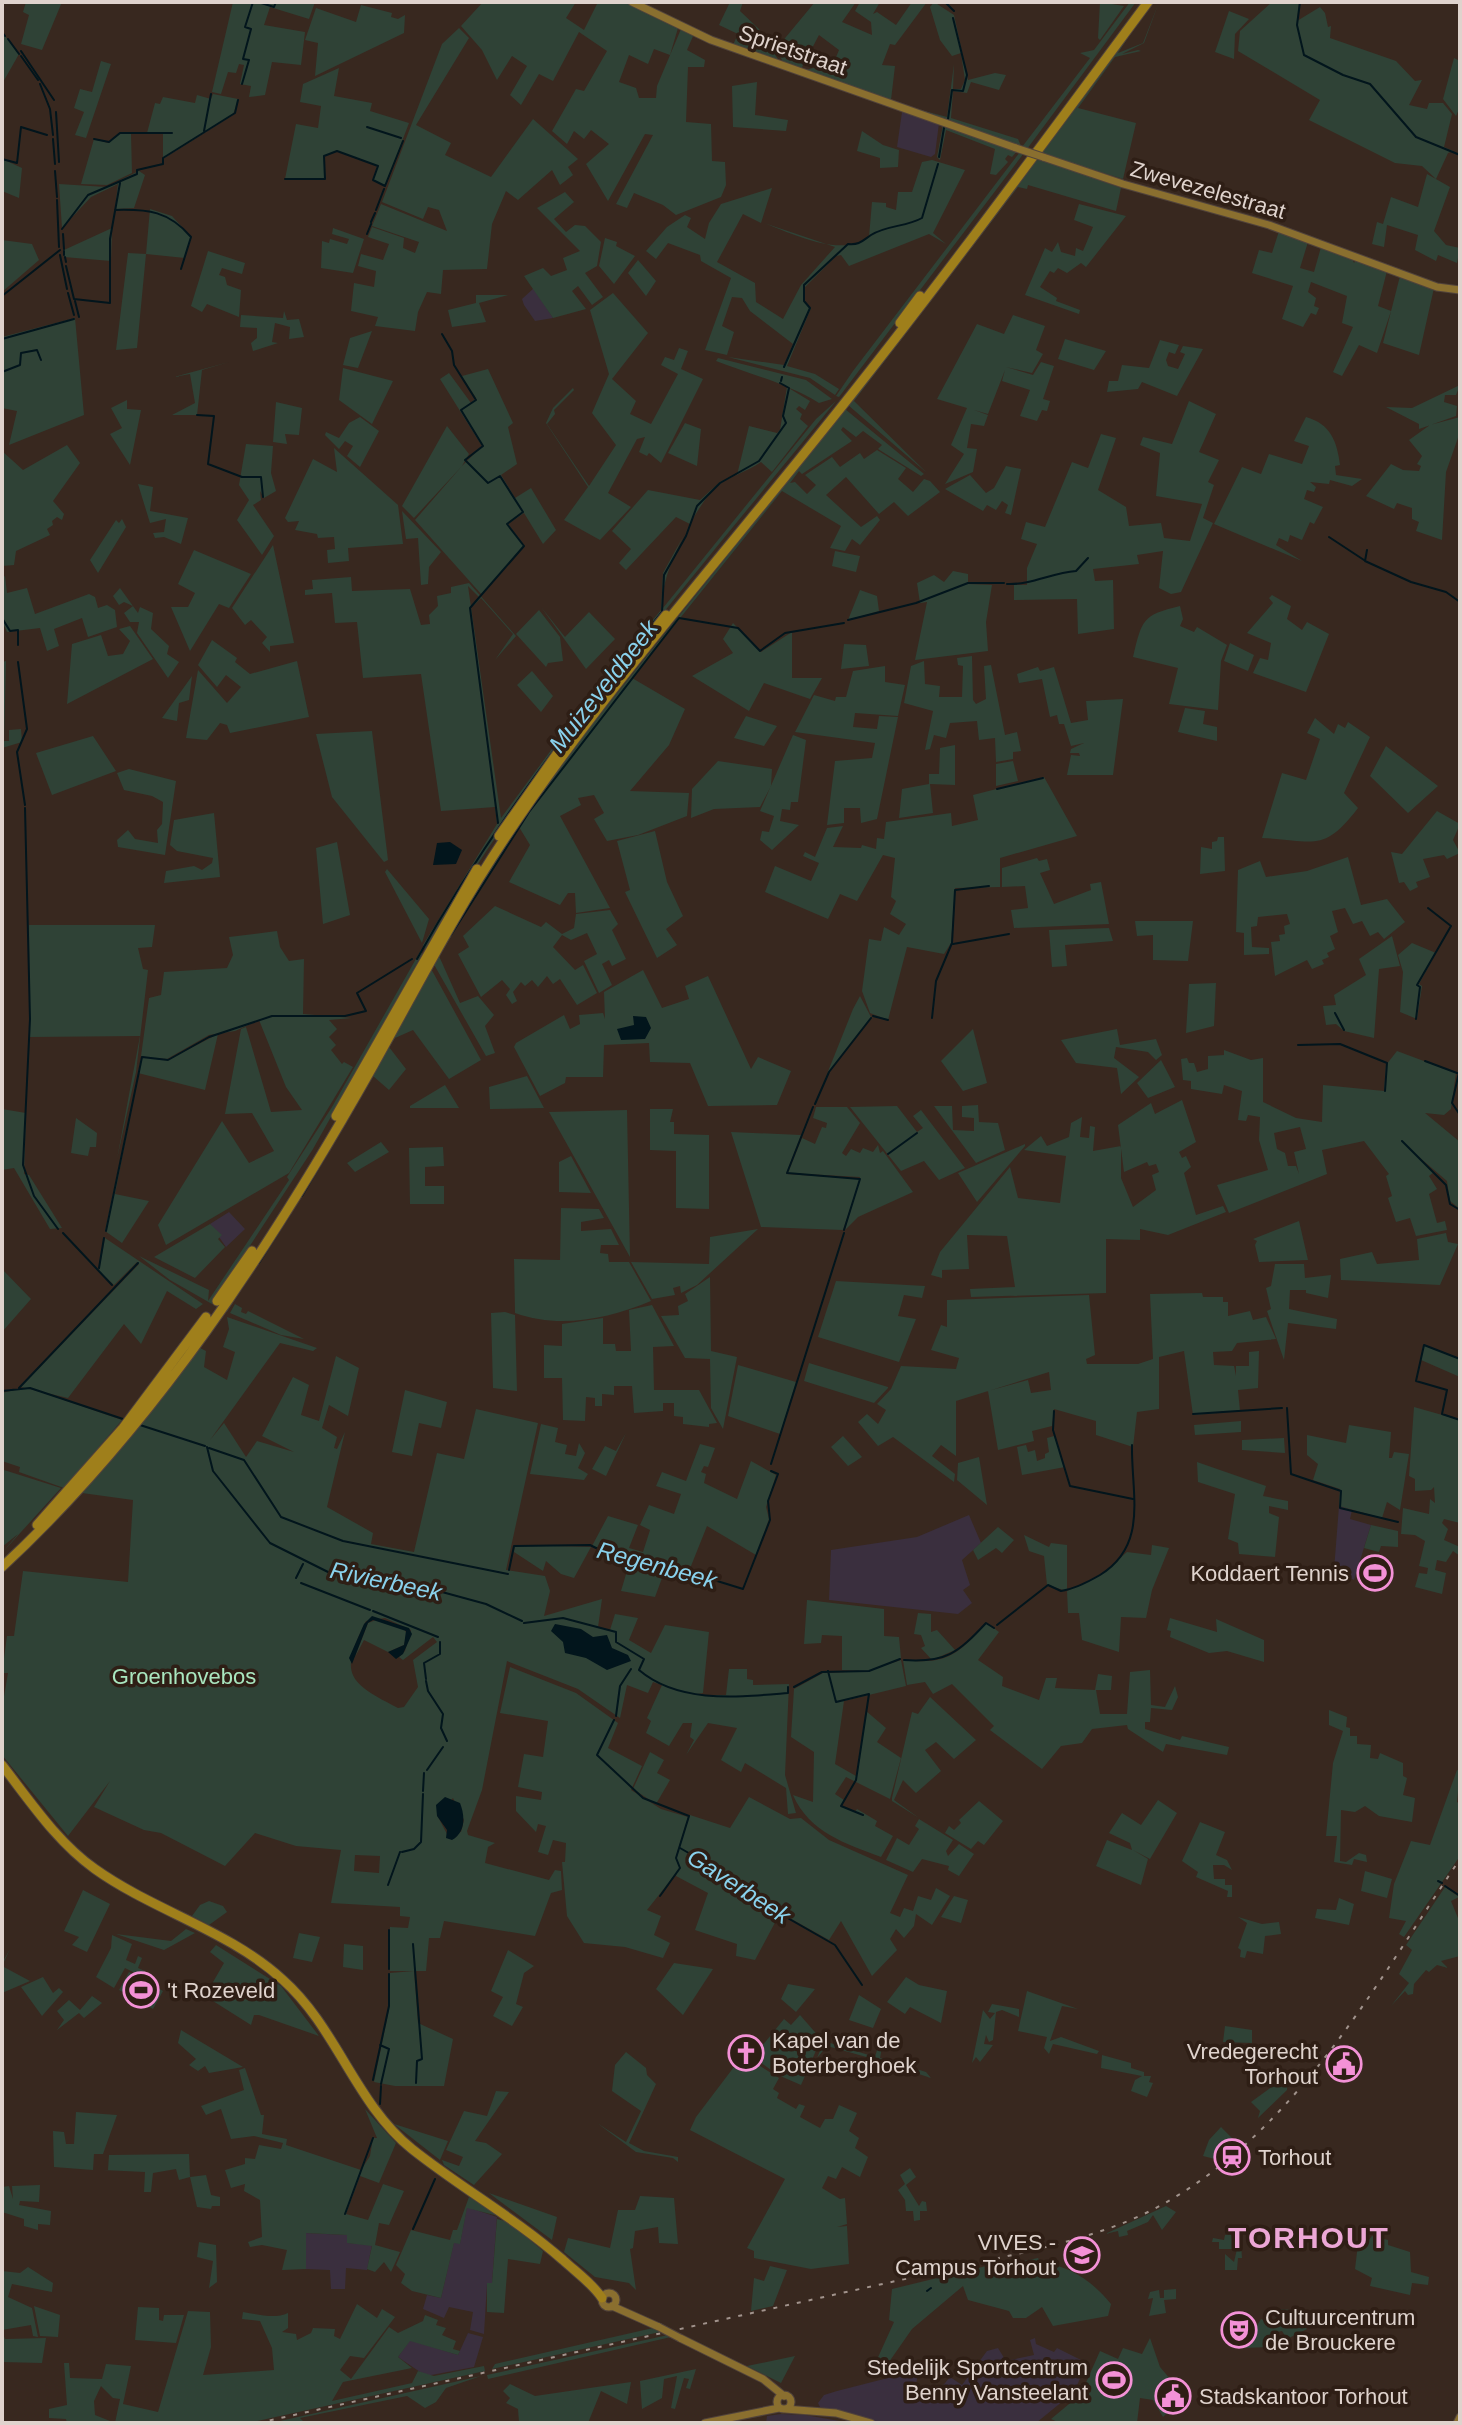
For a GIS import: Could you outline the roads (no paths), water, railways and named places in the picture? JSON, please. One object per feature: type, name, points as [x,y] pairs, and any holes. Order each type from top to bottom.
[{"type":"highway","points":[[2,1560],[113,1439],[215,1304],[315,1152],[463,890],[536,781],[879,351],[1140,2]]},
{"type":"highway","points":[[2,1570],[133,1426],[245,1272],[373,1066],[469,893],[541,785],[869,373],[1148,2]]},
{"type":"highway","points":[[2,1765],[56,1833],[95,1869],[250,1955],[287,1983],[317,2020],[372,2108],[393,2132],[450,2178],[516,2219],[604,2296]]},
{"type":"main road","name":"Sprietstraat","points":[[632,2],[711,40],[946,123]]},
{"type":"main road","name":"Zwevezelestraat","points":[[946,123],[1043,157],[1269,225],[1437,287],[1460,290]]},
{"type":"main road","points":[[604,2296],[604,2305],[616,2305],[775,2388],[782,2403]]},
{"type":"main road","points":[[705,2423],[782,2403],[871,2423]]},
{"type":"main road","points":[[818,2410],[862,2423]]},
{"type":"main road","points":[[1457,2423],[1460,2417]]},
{"type":"water","points":[[450,842],[462,850],[456,864],[433,865],[437,843]]},
{"type":"water","points":[[633,1016],[646,1017],[651,1028],[645,1039],[621,1040],[617,1029],[634,1025]]},
{"type":"water","points":[[372,1616],[409,1628],[412,1634],[403,1654],[396,1659],[388,1652],[404,1645],[406,1631],[373,1620],[368,1623],[352,1664],[349,1658],[364,1624]]},
{"type":"water","points":[[555,1624],[581,1629],[593,1637],[607,1635],[612,1648],[628,1655],[631,1661],[607,1670],[586,1658],[565,1653],[563,1642],[551,1631]]},
{"type":"water","points":[[445,1797],[460,1803],[463,1813],[460,1833],[452,1840],[446,1838],[447,1830],[437,1816],[436,1805]]},
{"type":"waterway","points":[[242,84],[249,60],[243,59],[251,29],[245,27],[253,2]]},
{"type":"waterway","points":[[258,2],[274,7],[276,2]]},
{"type":"waterway","name":"Muizeveldbeek","points":[[945,2],[954,11]]},
{"type":"waterway","points":[[1300,2],[1297,25],[1304,55],[1343,75],[1370,84],[1416,137],[1460,155]]},
{"type":"waterway","name":"Muizeveldbeek","points":[[948,119],[952,90],[963,91],[967,75],[953,18]]},
{"type":"waterway","points":[[2,32],[5,36]]},
{"type":"waterway","points":[[8,39],[19,54]]},
{"type":"waterway","points":[[21,51],[54,100]]},
{"type":"waterway","points":[[21,56],[38,80]]},
{"type":"waterway","points":[[40,84],[50,109],[53,135]]},
{"type":"waterway","points":[[204,131],[211,94]]},
{"type":"waterway","points":[[62,229],[88,195],[137,174],[137,170],[163,164],[163,158],[235,113],[238,100]]},
{"type":"waterway","points":[[56,112],[59,162]]},
{"type":"waterway","points":[[2,159],[17,163],[21,127],[47,135]]},
{"type":"waterway","points":[[367,127],[401,138]]},
{"type":"waterway","name":"Muizeveldbeek","points":[[939,157],[944,128]]},
{"type":"waterway","points":[[94,139],[109,142],[120,133],[172,133]]},
{"type":"waterway","points":[[53,139],[55,164]]},
{"type":"waterway","points":[[285,179],[325,179],[324,156],[337,151],[378,166],[373,180],[385,186],[403,141]]},
{"type":"waterway","name":"Muizeveldbeek","points":[[784,367],[810,308],[804,301],[804,285],[848,244],[922,218],[938,164]]},
{"type":"waterway","points":[[55,171],[57,197]]},
{"type":"waterway","points":[[66,266],[74,299],[110,303],[110,239],[120,183]]},
{"type":"waterway","points":[[376,210],[384,189]]},
{"type":"waterway","points":[[57,200],[59,247]]},
{"type":"waterway","points":[[115,210],[157,213],[183,228],[191,237],[181,269]]},
{"type":"waterway","points":[[371,222],[375,213]]},
{"type":"waterway","points":[[367,234],[371,224]]},
{"type":"waterway","points":[[63,234],[64,249]]},
{"type":"waterway","points":[[2,296],[60,250]]},
{"type":"waterway","points":[[60,255],[67,289]]},
{"type":"waterway","points":[[65,257],[66,262]]},
{"type":"waterway","points":[[68,293],[74,315]]},
{"type":"waterway","points":[[75,301],[79,317]]},
{"type":"waterway","points":[[2,339],[74,319]]},
{"type":"waterway","points":[[442,334],[452,351],[454,365],[476,400],[461,410],[483,446],[465,460],[488,483],[500,476],[523,512],[507,524],[524,546],[470,608],[498,823]]},
{"type":"waterway","points":[[2,372],[20,365],[21,353],[37,350],[41,360]]},
{"type":"waterway","name":"Muizeveldbeek","points":[[781,381],[782,377]]},
{"type":"waterway","name":"Muizeveldbeek","points":[[417,959],[472,868],[532,780],[662,612],[664,575],[686,536],[697,506],[720,483],[759,461],[786,423],[783,416],[789,388],[780,383]]},
{"type":"waterway","points":[[197,415],[214,416],[208,464],[242,477],[261,477],[263,497]]},
{"type":"waterway","points":[[1329,537],[1364,560]]},
{"type":"waterway","points":[[1367,550],[1365,561],[1411,582],[1446,592],[1460,602]]},
{"type":"waterway","points":[[1007,584],[1076,571],[1088,558]]},
{"type":"waterway","points":[[848,620],[916,603],[968,583],[1004,583]]},
{"type":"waterway","points":[[2,618],[10,631],[18,630],[18,645]]},
{"type":"waterway","points":[[451,935],[529,812],[679,618],[738,628],[760,651],[785,633],[844,623]]},
{"type":"waterway","points":[[18,662],[27,729],[17,752],[25,805]]},
{"type":"waterway","name":"Regenbeek","points":[[997,789],[1043,778]]},
{"type":"waterway","points":[[25,808],[30,1019],[23,1165],[34,1196],[58,1229]]},
{"type":"waterway","name":"Regenbeek","points":[[932,1018],[936,981],[952,943],[955,890],[989,886]]},
{"type":"waterway","points":[[1416,1019],[1420,987],[1417,985],[1451,926],[1428,908]]},
{"type":"waterway","points":[[953,944],[1009,934]]},
{"type":"waterway","name":"Muizeveldbeek","points":[[106,1231],[142,1057],[168,1060],[209,1037],[272,1016],[345,1016],[366,1011],[357,993],[412,959]]},
{"type":"waterway","points":[[1335,1013],[1344,1030]]},
{"type":"waterway","name":"Regenbeek","points":[[873,1016],[888,1020]]},
{"type":"waterway","name":"Regenbeek","points":[[815,1104],[829,1072],[871,1018]]},
{"type":"waterway","points":[[1298,1045],[1340,1044],[1387,1063],[1385,1091]]},
{"type":"waterway","points":[[1425,1061],[1457,1073]]},
{"type":"waterway","points":[[1460,1068],[1452,1103],[1460,1115]]},
{"type":"waterway","name":"Regenbeek","points":[[813,1107],[787,1173],[860,1179],[844,1230]]},
{"type":"waterway","points":[[888,1154],[917,1133]]},
{"type":"waterway","points":[[1402,1141],[1446,1185],[1450,1204],[1460,1210]]},
{"type":"waterway","points":[[302,1196],[329,1150]]},
{"type":"waterway","points":[[259,1263],[290,1214]]},
{"type":"waterway","points":[[63,1233],[112,1285]]},
{"type":"waterway","name":"Regenbeek","points":[[771,1464],[844,1233]]},
{"type":"waterway","name":"Muizeveldbeek","points":[[99,1268],[104,1238]]},
{"type":"waterway","points":[[19,1388],[138,1263]]},
{"type":"waterway","points":[[241,1289],[248,1278]]},
{"type":"waterway","points":[[1460,1359],[1424,1345],[1416,1381],[1447,1390],[1442,1414],[1460,1420]]},
{"type":"waterway","name":"Rivierbeek","points":[[2,1391],[30,1388],[123,1419]]},
{"type":"waterway","name":"Rivierbeek","points":[[1193,1414],[1282,1408]]},
{"type":"waterway","name":"Rivierbeek","points":[[1287,1408],[1291,1474],[1341,1491],[1340,1508],[1398,1522]]},
{"type":"waterway","points":[[1054,1411],[1053,1430],[1070,1486],[1133,1499]]},
{"type":"waterway","name":"Rivierbeek","points":[[140,1425],[205,1446]]},
{"type":"waterway","name":"Rivierbeek","points":[[997,1625],[1048,1585],[1061,1591],[1100,1575],[1126,1549],[1134,1517],[1132,1445]]},
{"type":"waterway","name":"Rivierbeek","points":[[207,1447],[213,1471],[270,1543],[328,1572],[431,1589],[486,1604],[522,1621]]},
{"type":"waterway","name":"Regenbeek","points":[[209,1448],[244,1460],[281,1517],[343,1541],[508,1574]]},
{"type":"waterway","name":"Regenbeek","points":[[509,1570],[514,1546],[590,1545],[610,1555],[666,1570],[672,1567],[743,1589],[770,1520],[768,1501],[778,1474],[771,1471]]},
{"type":"waterway","points":[[296,1578],[303,1564]]},
{"type":"waterway","points":[[301,1583],[370,1610]]},
{"type":"waterway","points":[[373,1611],[438,1637]]},
{"type":"waterway","name":"Rivierbeek","points":[[524,1623],[563,1618],[616,1632],[616,1642],[644,1659],[639,1670],[655,1681],[691,1693],[749,1696],[788,1693],[788,1687]]},
{"type":"waterway","name":"Rivierbeek","points":[[904,1660],[941,1658],[959,1649],[986,1623],[994,1628]]},
{"type":"waterway","points":[[426,1679],[424,1663],[440,1654],[440,1642]]},
{"type":"waterway","name":"Rivierbeek","points":[[794,1687],[822,1672],[869,1671],[900,1659]]},
{"type":"waterway","name":"Gaverbeek","points":[[616,1716],[620,1686],[631,1669]]},
{"type":"waterway","points":[[828,1671],[836,1702],[869,1694],[856,1780],[841,1806],[863,1815]]},
{"type":"waterway","points":[[426,1681],[428,1691],[443,1714],[441,1728],[447,1741]]},
{"type":"waterway","name":"Gaverbeek","points":[[614,1720],[597,1755],[643,1798],[689,1816],[676,1858],[680,1868],[660,1896]]},
{"type":"waterway","points":[[427,1770],[443,1747]]},
{"type":"waterway","points":[[423,1791],[424,1773]]},
{"type":"waterway","points":[[402,1852],[414,1849],[421,1842],[423,1794]]},
{"type":"waterway","name":"Gaverbeek","points":[[680,1848],[713,1867],[751,1897],[835,1945],[862,1985]]},
{"type":"waterway","points":[[388,1885],[400,1852]]},
{"type":"waterway","points":[[1438,1881],[1442,1883]]},
{"type":"waterway","points":[[1445,1886],[1460,1896]]},
{"type":"waterway","points":[[389,1930],[389,1969]]},
{"type":"waterway","points":[[413,1944],[422,2059],[417,2061],[416,2083]]},
{"type":"waterway","points":[[373,2080],[389,2006],[389,1974]]},
{"type":"waterway","points":[[380,2045],[389,2049],[381,2084]]},
{"type":"waterway","points":[[380,2104],[381,2086]]},
{"type":"waterway","points":[[345,2214],[373,2138]]},
{"type":"waterway","points":[[413,2229],[435,2179]]},
{"type":"waterway","points":[[927,2291],[931,2288]]},
{"type":"railway","points":[[258,2423],[1026,2252],[1103,2230],[1148,2212],[1199,2181],[1246,2144],[1287,2103],[1361,2009],[1460,1859]]},
{"type":"place","name":"Koddaert Tennis","points":[[1375,1573]]},
{"type":"place","name":"'t Rozeveld","points":[[141,1990]]},
{"type":"place","name":"Kapel van de Boterberghoek","points":[[746,2053]]},
{"type":"place","name":"Vredegerecht Torhout","points":[[1344,2064]]},
{"type":"place","name":"Torhout","points":[[1232,2157]]},
{"type":"place","name":"VIVES - Campus Torhout","points":[[1082,2255]]},
{"type":"place","name":"Cultuurcentrum de Brouckere","points":[[1239,2330]]},
{"type":"place","name":"Stedelijk Sportcentrum Benny Vansteelant","points":[[1114,2380]]},
{"type":"place","name":"Stadskantoor Torhout","points":[[1173,2396]]},
{"type":"district","name":"TORHOUT","points":[[1309,2237]]},
{"type":"park label","name":"Groenhovebos","points":[[184,1676]]}]
